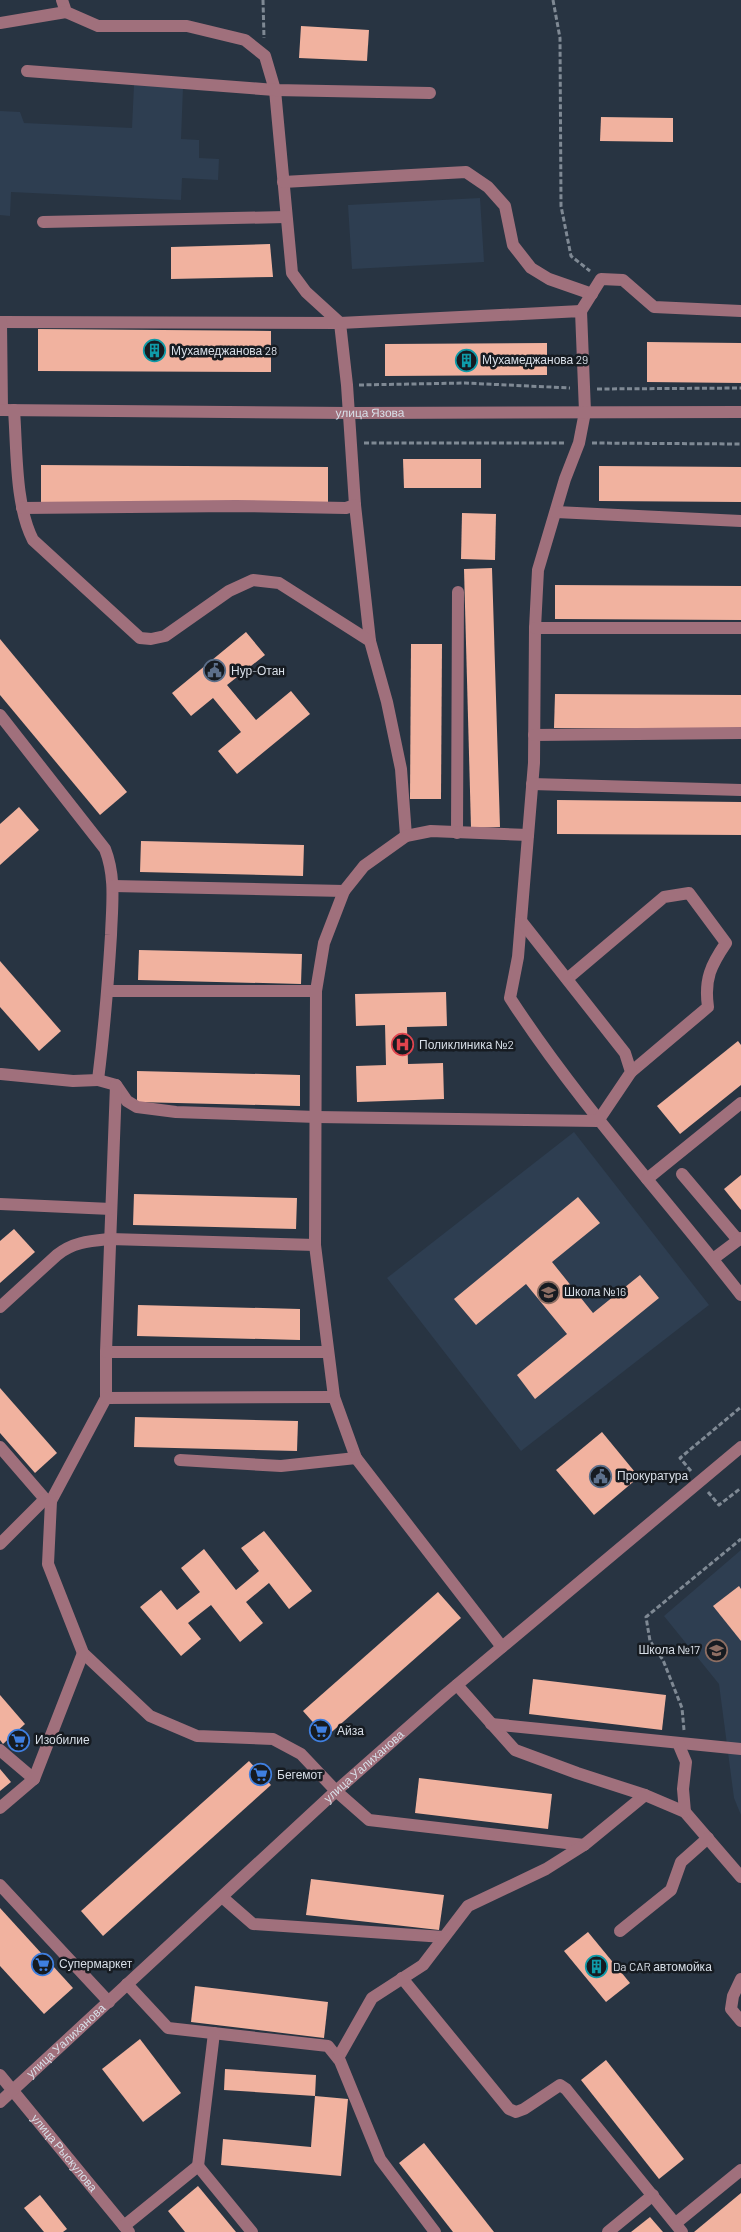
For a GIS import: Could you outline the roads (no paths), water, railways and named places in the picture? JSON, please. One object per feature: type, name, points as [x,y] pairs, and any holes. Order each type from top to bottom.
[{"type":"street","points":[[0,23],[64,6],[98,26],[187,26],[245,40],[265,56],[275,90],[292,273],[306,292],[340,323],[347,385],[355,504],[370,641],[401,768],[406,836]]},
{"type":"street","points":[[27,71],[275,90],[430,93]]},
{"type":"street","points":[[283,182],[466,172],[488,187],[505,206],[513,245],[531,268],[549,279],[592,294]]},
{"type":"street","points":[[43,222],[286,217]]},
{"type":"street","points":[[741,311],[654,307],[623,280],[600,279],[581,311],[584,412],[579,443],[565,479],[538,570],[532,784],[518,958],[510,998],[534,1035],[598,1121],[741,1295]]},
{"type":"street","points":[[370,641],[279,583],[253,580],[229,591],[165,636],[151,640],[140,638],[34,540],[25,525],[5,410],[1,322],[340,323],[581,311]]},
{"type":"street","name":"улица Язова","points":[[5,410],[349,413],[741,412]]},
{"type":"street","points":[[22,508],[236,506],[346,508],[355,504]]},
{"type":"street","points":[[556,512],[741,521]]},
{"type":"street","points":[[457,833],[458,592]]},
{"type":"street","points":[[535,628],[741,628]]},
{"type":"street","points":[[0,715],[106,849],[112,866],[113,886],[108,991],[98,1080]]},
{"type":"street","points":[[534,735],[741,733]]},
{"type":"street","points":[[532,784],[741,790]]},
{"type":"street","points":[[502,1647],[356,1458],[334,1397],[314,1245],[316,991],[324,943],[344,891],[364,866],[406,836],[431,831],[528,834]]},
{"type":"street","points":[[113,886],[344,891]]},
{"type":"street","points":[[567,979],[664,897],[689,893],[726,943],[712,963],[706,988],[708,1007],[631,1072],[598,1121]]},
{"type":"street","points":[[521,921],[625,1053],[631,1072]]},
{"type":"street","points":[[108,991],[316,991]]},
{"type":"street","points":[[0,1075],[73,1081],[98,1080],[116,1085],[128,1101],[137,1107],[176,1112],[316,1117],[598,1121]]},
{"type":"street","points":[[0,1544],[48,1500],[106,1398],[116,1085]]},
{"type":"street","points":[[647,1179],[741,1103]]},
{"type":"street","points":[[682,1174],[739,1239],[713,1259]]},
{"type":"street","points":[[0,1204],[111,1209]]},
{"type":"street","points":[[0,1307],[67,1247],[80,1243],[110,1239],[314,1245]]},
{"type":"street","points":[[106,1352],[328,1352]]},
{"type":"street","points":[[106,1398],[334,1397]]},
{"type":"street","name":"улица Уалиханова","points":[[0,2102],[336,1791],[457,1684],[741,1447]]},
{"type":"street","points":[[0,1448],[48,1500],[48,1564],[83,1653],[150,1716],[197,1736],[273,1739],[301,1754],[336,1791],[369,1820],[584,1845]]},
{"type":"street","points":[[180,1460],[281,1466],[356,1458]]},
{"type":"street","points":[[0,1808],[34,1779],[83,1653]]},
{"type":"street","points":[[457,1684],[515,1750],[645,1795],[685,1812],[741,1877]]},
{"type":"street","points":[[491,1724],[741,1749]]},
{"type":"street","points":[[682,1743],[686,1762],[683,1788],[685,1812]]},
{"type":"street","points":[[0,1750],[34,1779]]},
{"type":"street","points":[[338,2058],[372,1998],[424,1965],[468,1906],[546,1869],[584,1845],[645,1795]]},
{"type":"street","points":[[620,1931],[671,1890],[682,1862],[708,1838]]},
{"type":"street","points":[[0,1885],[109,2002]]},
{"type":"street","points":[[222,1897],[254,1924],[444,1937]]},
{"type":"street","points":[[402,1978],[508,2109],[516,2112],[524,2109],[560,2085],[566,2090],[679,2228],[741,2170]]},
{"type":"street","points":[[741,1979],[733,1996],[731,2009],[741,2021]]},
{"type":"street","points":[[128,1984],[168,2028],[328,2046],[338,2058],[380,2159],[434,2232]]},
{"type":"street","points":[[127,2229],[198,2166],[214,2033]]},
{"type":"street","name":"улица Рыскулова","points":[[0,2075],[12,2092],[127,2229]]},
{"type":"street","points":[[198,2166],[252,2232]]},
{"type":"street","points":[[608,2232],[653,2195]]},
{"type":"place","name":"Мухамеджанова 28","points":[[155,351]]},
{"type":"place","name":"Мухамеджанова 29","points":[[466,360]]},
{"type":"place","name":"Нур-Отан","points":[[215,671]]},
{"type":"place","name":"Поликлиника №2","points":[[403,1045]]},
{"type":"place","name":"Школа №16","points":[[548,1292]]},
{"type":"place","name":"Прокуратура","points":[[601,1476]]},
{"type":"place","name":"Школа №17","points":[[716,1650]]},
{"type":"place","name":"Айза","points":[[321,1731]]},
{"type":"place","name":"Изобилие","points":[[19,1740]]},
{"type":"place","name":"Бегемот","points":[[261,1775]]},
{"type":"place","name":"Супермаркет","points":[[43,1964]]},
{"type":"place","name":"Da CAR автомойка","points":[[597,1967]]}]
